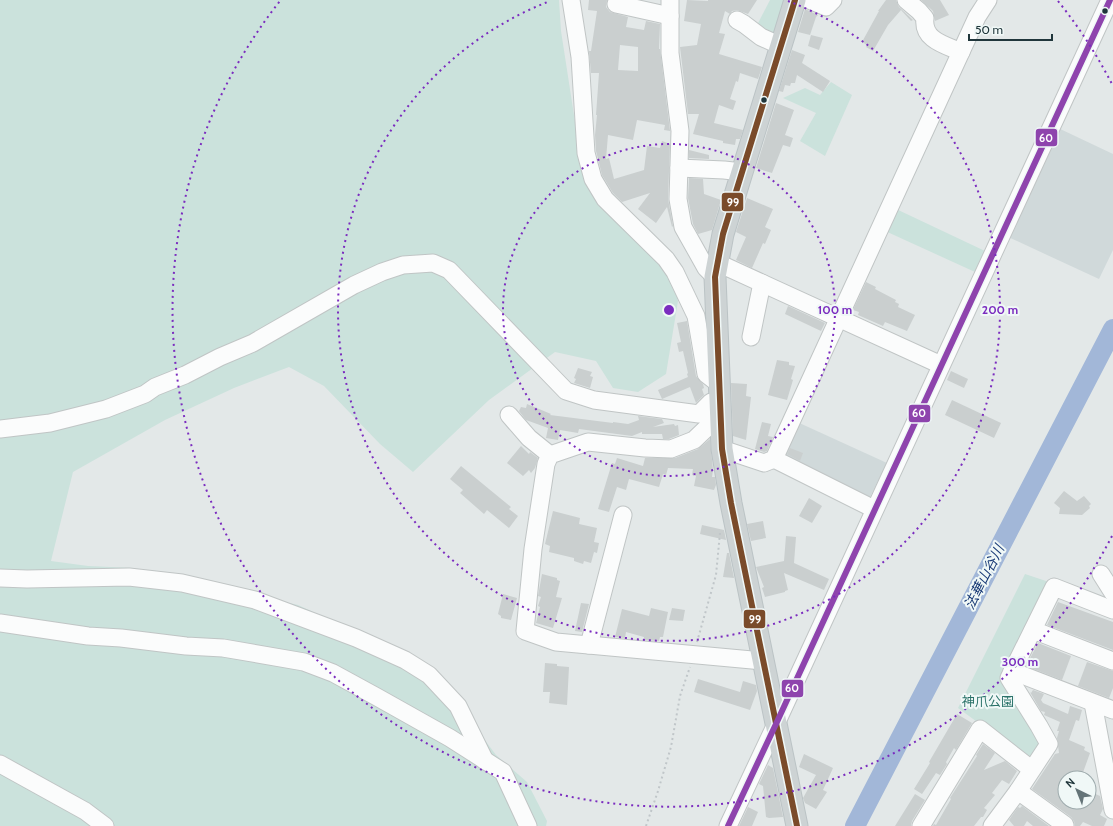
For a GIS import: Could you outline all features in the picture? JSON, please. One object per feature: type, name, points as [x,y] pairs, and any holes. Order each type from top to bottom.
[{"type":"main road","points":[[795,0],[723,234],[716,270],[722,448],[731,503],[797,826]]},
{"type":"street","points":[[571,0],[580,57],[586,153],[593,180],[605,199],[666,259],[675,272],[696,316],[706,374],[720,393],[715,420],[694,440],[671,449],[588,442],[550,455],[546,464],[533,549],[525,631],[556,642],[763,661]]},
{"type":"street","points":[[809,0],[826,6],[833,0]]},
{"type":"street","points":[[906,0],[925,18],[924,23],[927,32],[932,39],[961,52]]},
{"type":"street","points":[[722,448],[764,463],[774,459],[977,17],[988,0]]},
{"type":"street","points":[[728,826],[941,365],[1105,2]]},
{"type":"street","points":[[616,4],[670,8],[670,54],[680,132],[678,199],[683,227],[706,268],[762,284],[941,365]]},
{"type":"street","points":[[736,20],[761,37],[781,46]]},
{"type":"street","points":[[679,168],[742,172]]},
{"type":"street","points":[[624,203],[635,221],[640,234]]},
{"type":"street","points":[[0,429],[50,423],[106,409],[145,394],[220,357],[253,343],[354,285],[382,272],[403,265],[433,263],[449,270],[566,391],[594,400],[699,414],[720,393]]},
{"type":"street","points":[[751,337],[762,284]]},
{"type":"street","points":[[509,415],[529,438],[550,455]]},
{"type":"street","points":[[774,459],[874,509]]},
{"type":"street","points":[[589,645],[623,515]]},
{"type":"street","points":[[1101,574],[1113,593]]},
{"type":"street","points":[[0,578],[27,579],[130,577],[182,583],[255,600],[356,638],[405,660],[429,675],[458,706],[485,761]]},
{"type":"street","points":[[992,826],[1018,791],[1031,769],[1049,744],[1010,678],[1012,671],[1054,588],[1113,610]]},
{"type":"street","points":[[0,623],[88,636],[122,638],[186,646],[223,648],[304,662],[333,674],[377,697],[450,738],[503,772],[528,826]]},
{"type":"street","points":[[1033,630],[1113,661]]},
{"type":"street","points":[[1012,671],[1113,710]]},
{"type":"street","points":[[1093,703],[1113,810]]},
{"type":"street","points":[[921,826],[980,729],[1031,769]]},
{"type":"street","points":[[0,764],[85,811],[105,826]]},
{"type":"street","points":[[1018,791],[1065,825],[1064,826]]},
{"type":"shaded area","points":[[1056,127],[1113,154],[1113,250],[1099,279],[1006,236]]},
{"type":"shaded area","points":[[795,421],[887,463],[868,501],[781,460]]},
{"type":"green space","points":[[0,0],[559,0],[561,31],[582,167],[670,272],[678,301],[666,374],[638,392],[613,388],[596,361],[555,352],[489,400],[413,472],[380,444],[324,386],[289,367],[234,388],[165,420],[73,472],[51,561],[88,566],[133,568],[298,605],[387,646],[478,731],[496,755],[527,782],[547,821],[546,826],[0,826]]},
{"type":"green space","points":[[770,0],[791,0],[780,38],[756,27]]},
{"type":"green space","points":[[831,82],[852,95],[825,156],[800,141],[816,113],[783,98],[805,88],[820,95]]},
{"type":"green space","points":[[894,208],[985,251],[975,272],[883,230]]},
{"type":"green space","name":"神爪公園","points":[[1025,574],[1049,582],[1003,670],[1007,686],[1040,738],[1039,749],[1028,759],[958,708]]},
{"type":"building","points":[[589,0],[607,0],[606,7],[610,12],[628,17],[626,27],[644,30],[646,21],[660,24],[659,49],[670,131],[664,130],[665,125],[637,120],[633,140],[608,135],[606,159],[609,158],[614,179],[644,170],[647,146],[660,148],[662,141],[670,144],[668,199],[672,227],[667,207],[656,223],[638,209],[650,193],[622,202],[613,193],[602,175],[596,151],[595,135],[599,73],[591,73],[589,51],[591,51],[597,11],[588,10]],"holes":[[[620,45],[638,47],[638,71],[618,70]]]},
{"type":"building","points":[[687,0],[757,0],[748,14],[737,10],[732,11],[730,14],[725,11],[719,33],[725,34],[719,54],[762,67],[758,79],[740,73],[738,82],[736,81],[730,99],[736,101],[733,110],[719,105],[714,123],[743,130],[740,139],[736,139],[735,145],[693,134],[699,114],[688,114],[680,47],[697,45],[701,24],[684,21]]},
{"type":"building","points":[[886,0],[896,0],[899,7],[913,20],[911,21],[901,10],[888,25],[873,51],[866,47],[867,45],[862,42],[878,11]]},
{"type":"building","points":[[921,0],[940,0],[949,15],[935,21],[933,11]]},
{"type":"building","points":[[805,9],[818,15],[810,35],[798,32]]},
{"type":"building","points":[[811,35],[823,38],[819,50],[808,46]]},
{"type":"building","points":[[792,50],[805,55],[802,63],[830,81],[823,92],[797,75],[795,83],[791,83],[790,86],[785,85],[783,92],[779,91]]},
{"type":"building","points":[[776,103],[794,110],[785,135],[793,138],[790,147],[783,145],[772,173],[756,168]]},
{"type":"building","points":[[689,150],[709,155],[709,159],[689,158]]},
{"type":"building","points":[[689,178],[703,179],[704,194],[721,200],[712,230],[698,234],[693,224],[688,198]]},
{"type":"building","points":[[747,198],[773,209],[765,227],[771,230],[765,244],[763,243],[752,268],[736,260],[746,237],[736,232]]},
{"type":"building","points":[[866,282],[876,287],[875,289],[896,300],[895,302],[899,304],[898,307],[915,315],[907,331],[885,322],[883,326],[858,315],[859,312],[853,310]]},
{"type":"building","points":[[788,306],[825,323],[821,331],[785,314]]},
{"type":"building","points":[[687,321],[696,376],[703,384],[704,388],[702,389],[704,395],[696,403],[690,387],[662,399],[658,390],[688,377],[683,351],[679,352],[677,343],[681,342],[677,323]]},
{"type":"building","points":[[777,360],[789,362],[789,365],[795,366],[791,379],[793,380],[787,400],[768,395]]},
{"type":"building","points":[[578,368],[592,372],[590,376],[593,377],[590,388],[574,383],[576,379],[574,378]]},
{"type":"building","points":[[951,371],[968,379],[964,388],[947,380]]},
{"type":"building","points":[[731,383],[747,384],[746,396],[751,397],[746,440],[733,436]]},
{"type":"building","points":[[952,400],[1001,423],[994,438],[945,415]]},
{"type":"building","points":[[527,404],[551,414],[550,415],[613,423],[628,424],[639,420],[638,416],[662,419],[664,423],[653,427],[674,424],[675,426],[678,425],[679,435],[669,439],[663,439],[662,434],[642,434],[642,432],[632,436],[579,429],[578,433],[560,430],[558,440],[546,438],[548,428],[526,420],[519,411],[521,407],[526,408]]},
{"type":"building","points":[[762,422],[771,424],[768,436],[773,437],[767,451],[764,452],[755,449]]},
{"type":"building","points":[[710,439],[713,470],[712,477],[715,477],[716,485],[714,490],[694,486],[696,476],[692,475],[693,469],[668,468],[666,475],[663,474],[659,487],[629,479],[626,490],[617,487],[609,512],[598,509],[612,463],[615,464],[617,458],[643,466],[645,458],[675,458],[698,449]]},
{"type":"building","points":[[521,446],[529,454],[530,452],[538,458],[535,468],[531,473],[529,470],[523,476],[507,463]]},
{"type":"building","points":[[790,448],[803,453],[800,461],[787,454]]},
{"type":"building","points":[[461,466],[511,507],[509,509],[518,516],[509,528],[487,510],[484,514],[460,493],[463,490],[450,479]]},
{"type":"building","points":[[1064,491],[1077,501],[1084,496],[1091,504],[1089,506],[1090,508],[1082,515],[1059,514],[1060,508],[1054,503]]},
{"type":"building","points":[[809,498],[822,506],[812,523],[799,516]]},
{"type":"building","points":[[553,511],[580,518],[579,524],[597,528],[594,542],[599,543],[597,553],[594,552],[591,563],[584,561],[583,564],[574,561],[574,558],[549,552],[550,546],[545,544]]},
{"type":"building","points":[[763,521],[766,538],[751,541],[747,524]]},
{"type":"building","points":[[702,525],[724,530],[726,540],[700,534]]},
{"type":"building","points":[[786,536],[796,537],[794,563],[829,579],[824,590],[784,573],[788,590],[765,597],[762,588],[764,587],[756,567],[784,561]]},
{"type":"building","points":[[727,553],[729,553],[734,578],[723,577]]},
{"type":"building","points":[[542,574],[557,578],[557,580],[560,581],[556,597],[562,598],[553,628],[536,623],[540,607],[538,606],[541,597],[538,596]]},
{"type":"building","points":[[503,594],[517,598],[511,620],[501,618],[498,614]]},
{"type":"building","points":[[1058,602],[1113,622],[1113,650],[1047,625]]},
{"type":"building","points":[[581,603],[589,604],[582,632],[575,631]]},
{"type":"building","points":[[651,608],[668,612],[663,637],[660,637],[659,641],[644,640],[644,637],[626,632],[625,638],[615,637],[622,609],[649,616]]},
{"type":"building","points":[[672,608],[685,610],[683,621],[669,620]]},
{"type":"building","points":[[1038,643],[1071,656],[1062,680],[1026,666]]},
{"type":"building","points":[[1087,662],[1113,671],[1113,688],[1109,698],[1078,686]]},
{"type":"building","points":[[545,663],[569,667],[567,705],[549,703],[550,692],[543,692]]},
{"type":"building","points":[[698,679],[740,692],[743,681],[756,685],[757,691],[750,710],[694,692]]},
{"type":"building","points":[[1033,690],[1044,694],[1041,700],[1043,703],[1068,714],[1070,706],[1082,710],[1079,721],[1076,720],[1069,740],[1085,747],[1084,750],[1090,753],[1084,770],[1057,770],[1057,807],[1032,789],[1055,754],[1059,753],[1057,738],[1059,731],[1057,731],[1060,722],[1044,715],[1045,712],[1041,711],[1030,692],[1031,693]]},
{"type":"building","points":[[957,714],[972,723],[956,750],[954,748],[940,775],[936,773],[922,794],[914,789]]},
{"type":"building","points":[[983,744],[995,753],[984,770],[1005,761],[1017,771],[1009,784],[1002,780],[992,793],[995,795],[984,808],[987,810],[983,817],[981,817],[974,826],[933,826],[934,824],[936,825],[951,799],[950,798]]},
{"type":"building","points":[[804,754],[833,768],[823,790],[827,792],[816,809],[805,803],[803,798],[816,775],[799,767]]},
{"type":"building","points":[[768,765],[773,768],[783,817],[766,817],[763,786],[759,784]]},
{"type":"building","points":[[915,794],[925,800],[912,821],[911,826],[895,826]]},
{"type":"building","points":[[1097,795],[1100,796],[1103,809],[1100,815],[1107,819],[1104,826],[1092,826],[1083,822],[1080,826],[1075,826],[1071,817],[1061,810],[1097,810]]},
{"type":"building","points":[[1022,806],[1049,826],[1033,826],[1027,821],[1024,826],[1014,826],[1009,820],[1018,807],[1020,808]]},
{"type":"building","points":[[748,807],[758,812],[752,826],[739,826]]},
{"type":"waterway","name":"法華山谷川","points":[[855,826],[1113,329]]},
{"type":"transit line","name":"99","points":[[795,0],[723,234],[715,277],[722,449],[731,503],[797,826]]},
{"type":"transit line","name":"60","points":[[728,826],[1110,0]]}]
